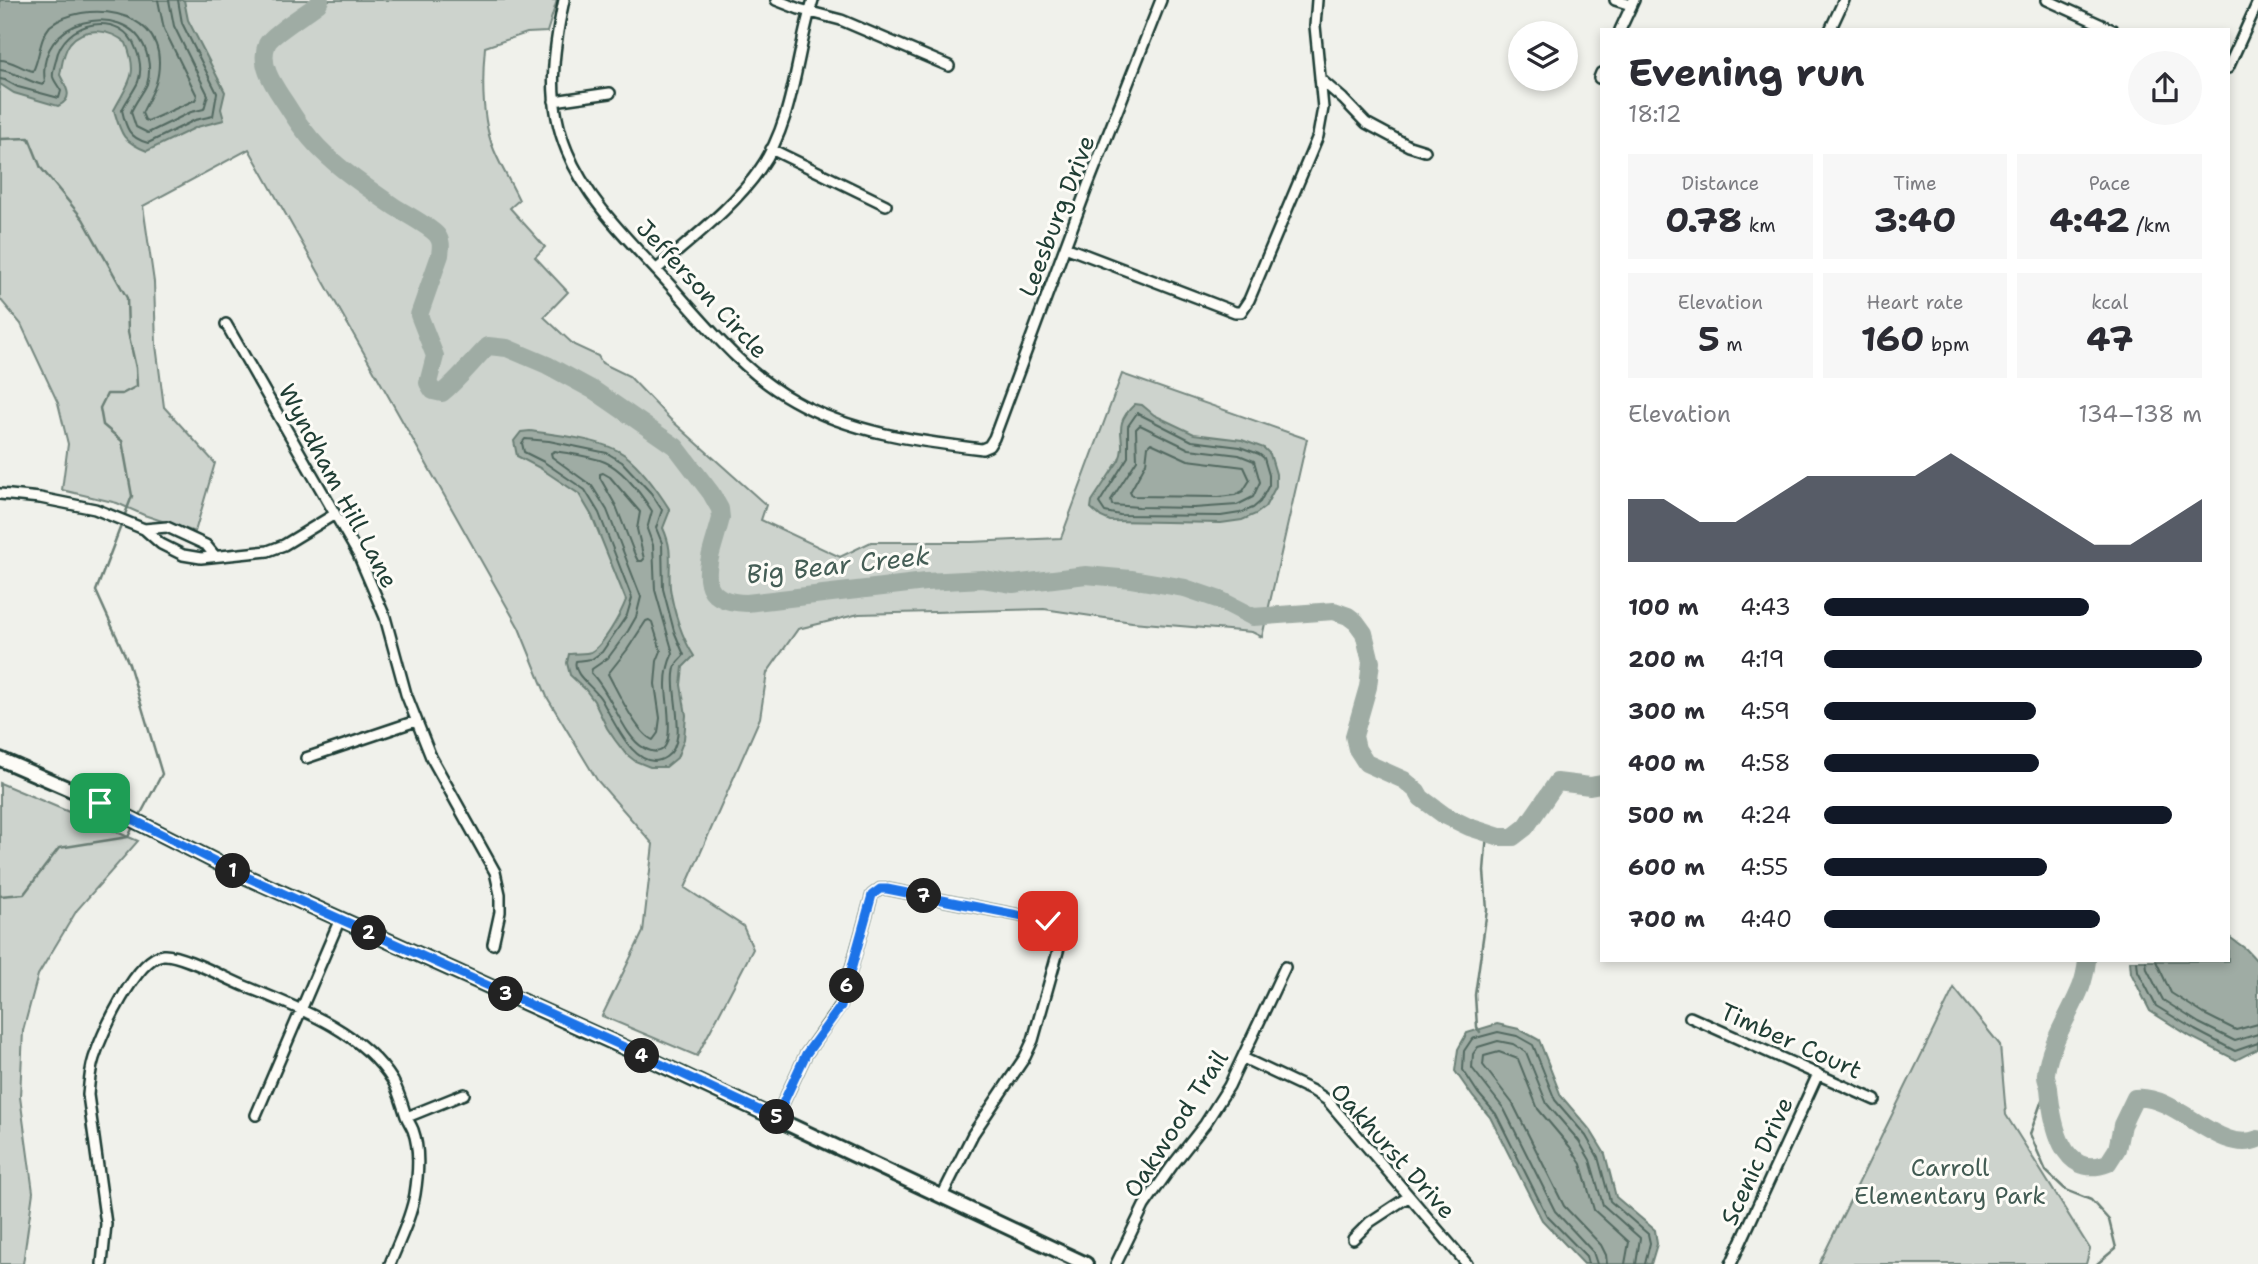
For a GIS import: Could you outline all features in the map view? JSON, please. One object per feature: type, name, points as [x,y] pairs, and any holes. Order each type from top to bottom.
[{"type":"main road","points":[[0,759],[100,803],[240,874],[631,1050],[1086,1264]]},
{"type":"street","name":"Jefferson Circle","points":[[564,0],[553,67],[554,101],[566,150],[578,172],[619,229],[720,340],[765,382],[795,401],[875,433],[982,449],[989,446]]},
{"type":"street","points":[[776,0],[841,20],[949,66]]},
{"type":"street","points":[[656,270],[728,206],[760,169],[771,149],[798,70],[813,0]]},
{"type":"street","name":"Leesburg Drive","points":[[989,446],[1161,0]]},
{"type":"street","points":[[1065,247],[1241,312],[1250,300],[1318,136],[1323,108],[1315,26],[1317,0]]},
{"type":"street","points":[[1615,0],[1632,3],[1621,28]]},
{"type":"street","points":[[1831,28],[1844,0]]},
{"type":"street","points":[[2047,0],[2109,28]]},
{"type":"street","points":[[2230,64],[2258,2]]},
{"type":"street","points":[[1320,79],[1366,123],[1409,146],[1425,151]]},
{"type":"street","points":[[554,101],[610,93]]},
{"type":"street","points":[[771,149],[886,205]]},
{"type":"street","name":"Wyndham Hill Lane","points":[[226,324],[358,554],[373,585],[416,721],[432,757],[495,872],[500,894],[500,912],[493,944]]},
{"type":"street","points":[[0,494],[60,501],[110,514],[144,529],[161,544],[183,555],[201,558],[268,551],[284,545],[335,514]]},
{"type":"street","points":[[144,529],[167,527],[206,545],[215,556]]},
{"type":"street","points":[[306,758],[416,721]]},
{"type":"street","points":[[776,1118],[806,1054],[841,1006],[875,891],[887,889],[1048,921],[1058,928],[1062,937],[1039,1027],[1025,1057],[972,1134],[942,1196]]},
{"type":"street","points":[[256,1115],[340,919]]},
{"type":"street","points":[[102,1264],[106,1224],[88,1095],[89,1077],[101,1039],[124,994],[139,972],[156,957],[165,954],[182,958],[301,1009],[362,1047],[380,1063],[393,1083],[414,1132],[416,1148],[415,1195],[410,1215],[390,1264]]},
{"type":"street","name":"Oakwood Trail","points":[[1116,1264],[1144,1206],[1205,1124],[1229,1086],[1285,967]]},
{"type":"street","name":"Timber Court","points":[[1690,1017],[1875,1100]]},
{"type":"street","name":"Oakhurst Drive","points":[[1243,1058],[1327,1100],[1467,1264]]},
{"type":"street","name":"Scenic Drive","points":[[1731,1264],[1818,1074]]},
{"type":"street","points":[[407,1117],[464,1094]]},
{"type":"street","points":[[1353,1239],[1370,1222],[1408,1197]]},
{"type":"green space","points":[[0,0],[557,0],[547,32],[527,33],[485,47],[483,73],[485,112],[490,138],[519,200],[510,208],[545,247],[535,257],[568,292],[544,317],[574,345],[598,356],[602,363],[629,376],[670,419],[766,505],[761,520],[840,557],[871,542],[971,542],[1061,538],[1122,374],[1307,439],[1262,637],[1252,632],[1132,622],[1044,609],[859,614],[798,629],[767,673],[760,718],[685,888],[743,926],[753,949],[697,1056],[602,1016],[643,932],[653,844],[597,780],[547,697],[519,628],[249,149],[143,206],[154,282],[156,345],[164,407],[215,463],[195,532],[117,503],[62,490],[68,444],[58,403],[21,324],[0,299]]},
{"type":"green space","points":[[0,783],[138,841],[77,910],[38,975],[23,1031],[20,1097],[33,1192],[23,1264],[0,1264]]},
{"type":"green space","name":"Carroll Elementary Park","points":[[1954,988],[2000,1045],[2006,1115],[2090,1249],[2086,1264],[1819,1264]]},
{"type":"water","points":[[0,0],[184,0],[188,20],[225,92],[221,109],[224,120],[197,127],[147,151],[132,144],[121,131],[114,110],[128,85],[132,71],[130,54],[126,43],[113,35],[98,31],[76,37],[66,50],[60,75],[68,97],[63,103],[58,106],[14,93],[0,84]]},
{"type":"water","points":[[1135,404],[1142,405],[1154,415],[1194,434],[1242,440],[1264,448],[1270,454],[1276,474],[1276,486],[1265,507],[1242,520],[1221,523],[1110,521],[1101,517],[1091,508],[1092,501],[1119,460],[1122,445],[1121,426],[1127,412]]},
{"type":"water","points":[[521,432],[579,438],[605,445],[625,455],[644,474],[670,510],[663,528],[670,551],[670,588],[679,624],[694,656],[683,667],[681,685],[686,715],[684,739],[677,758],[666,767],[650,767],[625,753],[607,728],[594,701],[570,675],[567,663],[569,654],[589,653],[596,648],[612,628],[626,600],[592,516],[579,494],[517,456],[514,441]]},
{"type":"water","points":[[2230,937],[2258,962],[2258,1049],[2236,1060],[2191,1037],[2150,1011],[2131,973],[2130,962],[2230,962]]},
{"type":"water","points":[[1497,1024],[1519,1029],[1539,1040],[1561,1096],[1591,1131],[1605,1154],[1616,1197],[1655,1230],[1657,1244],[1651,1264],[1584,1264],[1542,1220],[1490,1117],[1455,1071],[1458,1049],[1467,1033]]},
{"type":"waterway","name":"Big Bear Creek","points":[[320,0],[267,44],[265,58],[268,72],[295,117],[322,151],[356,180],[428,227],[439,238],[440,255],[419,315],[435,356],[428,383],[433,391],[442,393],[488,346],[507,348],[547,365],[595,391],[676,447],[720,509],[721,518],[708,574],[710,586],[716,595],[728,601],[747,603],[925,582],[983,579],[1013,584],[1086,575],[1185,588],[1220,600],[1253,617],[1334,611],[1348,616],[1364,633],[1371,662],[1368,687],[1354,736],[1357,749],[1366,763],[1404,780],[1421,798],[1444,815],[1500,837],[1513,837],[1526,827],[1557,782],[1590,786],[1600,784]]},
{"type":"waterway","points":[[0,139],[29,138],[41,168],[83,219],[127,298],[128,332],[137,386],[122,394],[107,394],[100,408],[103,425],[122,441],[132,496],[124,517]]},
{"type":"waterway","points":[[122,523],[96,591],[129,664],[162,774],[138,819]]},
{"type":"waterway","points":[[0,896],[24,894],[59,848],[128,837],[134,825]]},
{"type":"waterway","points":[[1480,1032],[1477,1027],[1475,995],[1487,910],[1484,871],[1487,833]]},
{"type":"waterway","name":"Big Bear Creek","points":[[2087,962],[2081,987],[2056,1040],[2046,1075],[2057,1131],[2069,1156],[2079,1164],[2092,1166],[2108,1163],[2117,1149],[2122,1125],[2135,1098],[2151,1099],[2166,1105],[2228,1139],[2243,1142],[2258,1139]]},
{"type":"waterway","points":[[2048,1083],[2030,1134],[2046,1171],[2066,1190],[2091,1200],[2109,1220],[2116,1248],[2097,1264]]},
{"type":"route","points":[[100,803],[240,874],[776,1118],[806,1054],[841,1006],[875,891],[887,889],[1048,921]]}]
